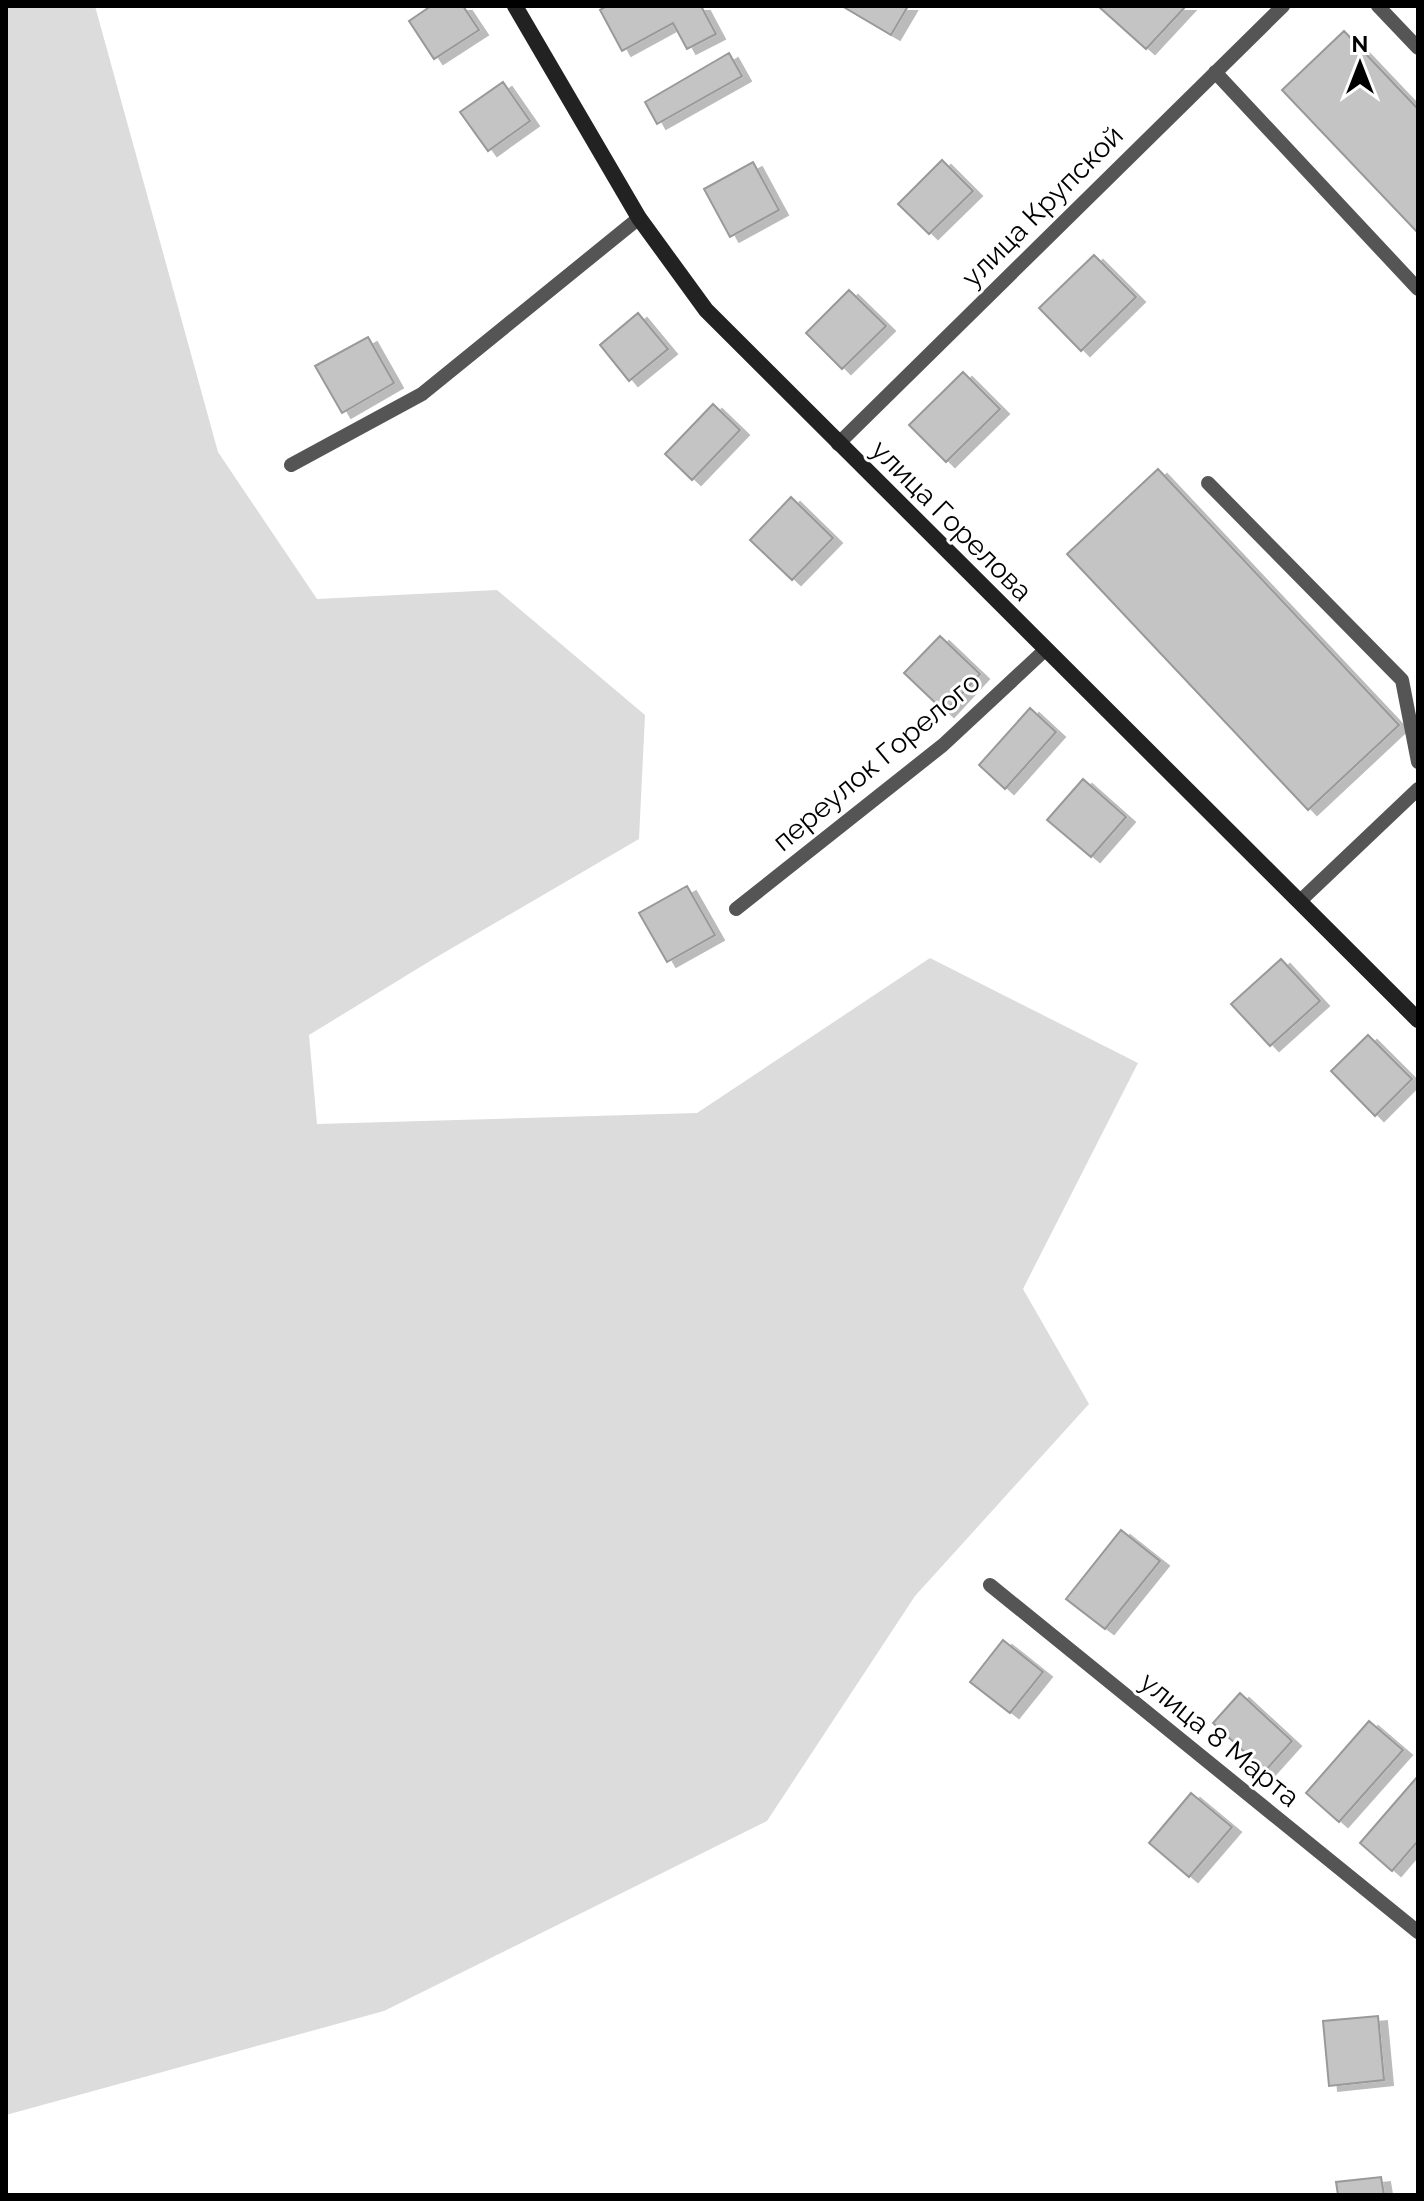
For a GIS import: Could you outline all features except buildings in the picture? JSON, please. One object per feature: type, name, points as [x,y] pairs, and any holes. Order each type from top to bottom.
[{"type":"street","name":"улица Горелова","points":[[515,6],[639,218],[706,310],[1418,1020]]},
{"type":"lane","name":"улица Крупской","points":[[838,444],[1283,6]]},
{"type":"lane","points":[[1378,6],[1418,48]]},
{"type":"lane","points":[[1215,72],[1418,289]]},
{"type":"lane","points":[[291,465],[422,394],[639,218]]},
{"type":"lane","points":[[1208,483],[1402,680],[1418,762]]},
{"type":"lane","name":"переулок Горелого","points":[[736,909],[943,745],[1046,649]]},
{"type":"lane","points":[[1299,902],[1418,789]]},
{"type":"lane","name":"улица 8 Марта","points":[[990,1585],[1418,1932]]},
{"type":"shaded area","points":[[6,6],[95,6],[218,452],[317,599],[497,590],[645,715],[639,839],[309,1035],[317,1124],[697,1113],[930,958],[1138,1063],[1023,1289],[1089,1404],[915,1596],[767,1821],[384,2011],[6,2115]]}]
